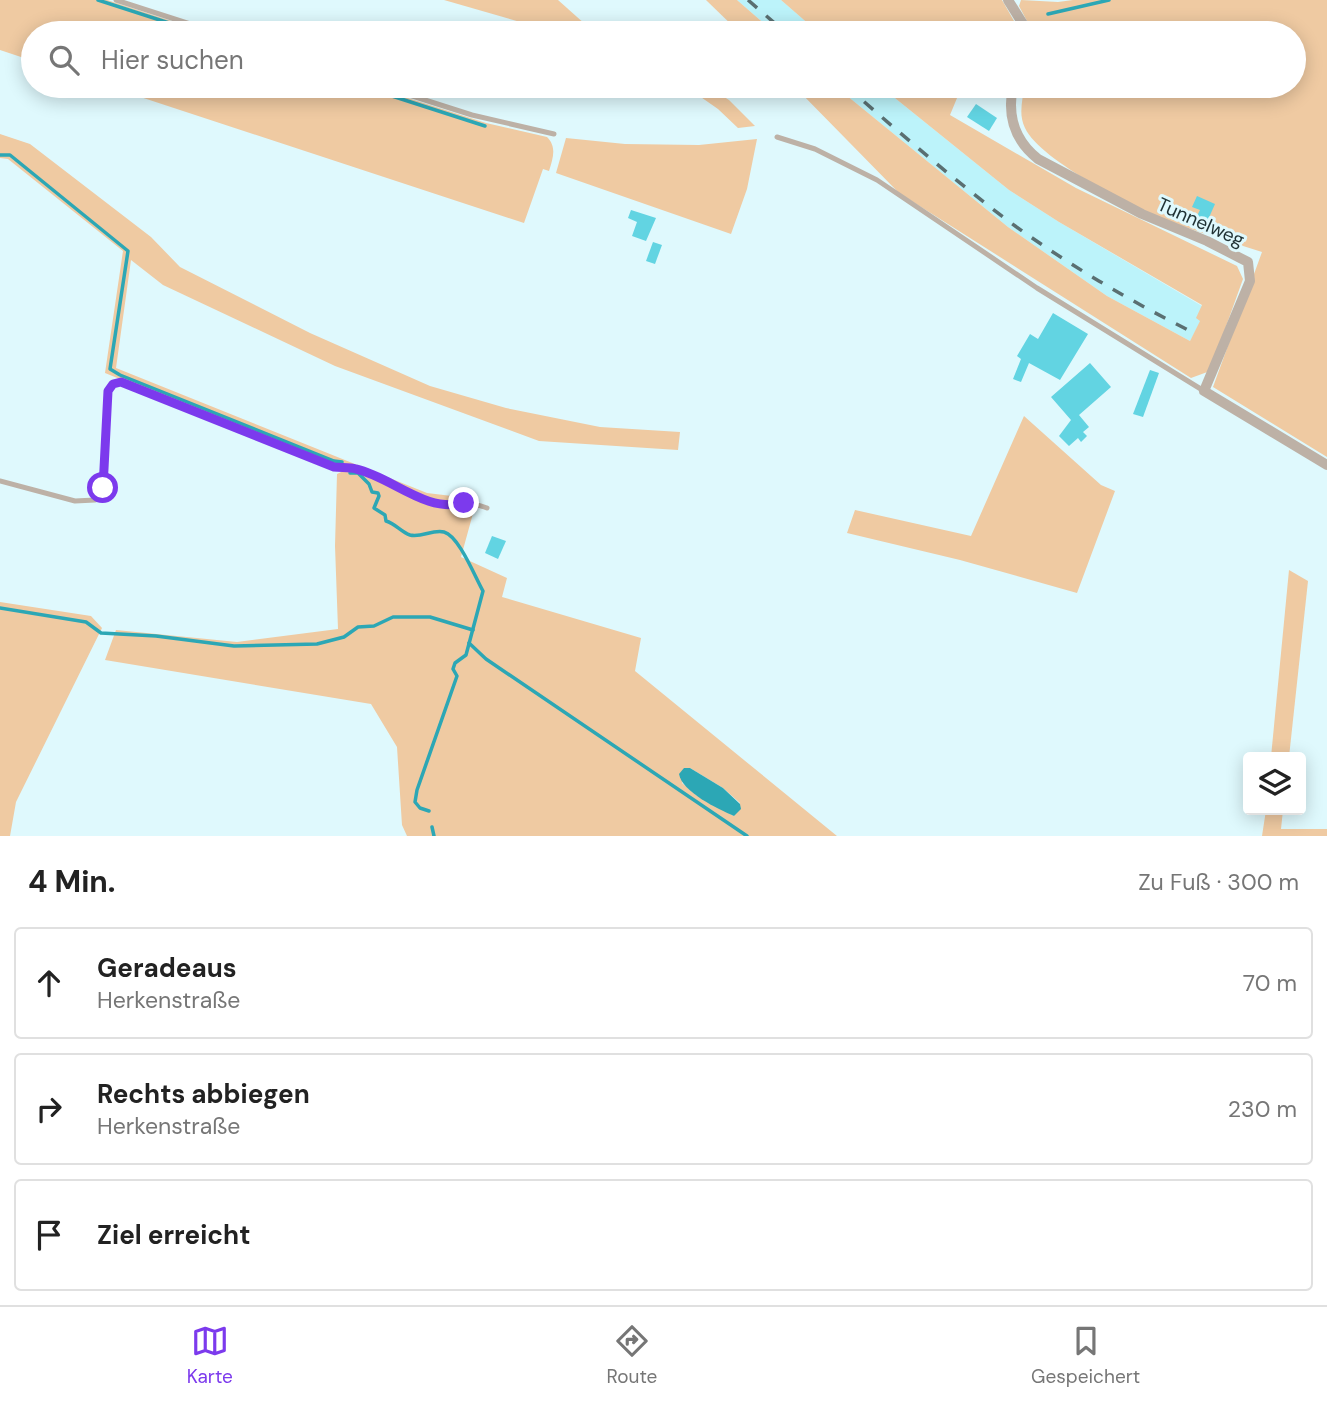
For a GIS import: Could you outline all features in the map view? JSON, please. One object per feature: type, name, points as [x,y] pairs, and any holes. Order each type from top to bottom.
[{"type":"street","points":[[1008,0],[1021,21]]},
{"type":"street","name":"Tunnelweg","points":[[1011,98],[1011,120],[1026,149],[1032,154],[1142,215],[1207,241],[1248,262],[1250,281],[1204,391]]},
{"type":"street","points":[[1204,391],[1327,465]]},
{"type":"lane","points":[[116,0],[181,21]]},
{"type":"lane","points":[[419,98],[472,115],[554,134]]},
{"type":"lane","points":[[777,137],[815,149],[877,180],[1037,288],[1204,391]]},
{"type":"lane","points":[[0,481],[75,501],[95,500],[103,488],[108,391],[113,384],[121,382],[334,467],[355,468],[422,498],[444,505],[464,503],[487,508]]},
{"type":"shaded area","points":[[0,0],[107,0],[171,21],[21,21],[21,57],[0,50]]},
{"type":"shaded area","points":[[444,0],[558,0],[582,21],[517,21]]},
{"type":"shaded area","points":[[706,0],[737,0],[761,21],[728,21]]},
{"type":"shaded area","points":[[737,0],[781,0],[805,21],[761,21]]},
{"type":"shaded area","points":[[781,0],[1002,0],[1014,21],[805,21]]},
{"type":"shaded area","points":[[1021,0],[1327,0],[1327,457],[1213,387],[1262,252],[1176,224],[1093,184],[1070,170],[1035,141],[1025,128],[1021,107],[1022,98],[1306,98],[1306,21],[1027,21],[1019,6]]},
{"type":"shaded area","points":[[144,98],[408,98],[486,123],[547,137],[552,145],[553,157],[549,171],[543,169],[524,223]]},
{"type":"shaded area","points":[[702,98],[726,98],[755,126],[738,128]]},
{"type":"shaded area","points":[[806,98],[850,98],[1008,227],[1107,296],[1190,341],[1200,321],[1196,318],[1202,305],[1009,190],[895,98],[957,98],[950,115],[1076,188],[1237,266],[1243,279],[1210,371],[1191,378],[899,193]]},
{"type":"shaded area","points":[[850,98],[895,98],[1009,190],[1202,306],[1201,321],[1190,341],[1107,296],[1008,227]]},
{"type":"shaded area","points":[[0,134],[30,144],[151,237],[180,267],[310,333],[430,386],[506,408],[600,427],[680,432],[678,450],[539,441],[335,366],[163,285],[131,260],[116,368],[427,493],[477,499],[461,557],[507,578],[502,597],[641,638],[635,671],[837,836],[407,836],[402,825],[397,747],[371,704],[105,660],[116,630],[237,642],[338,629],[335,546],[337,474],[356,465],[333,465],[105,373],[123,251],[8,159],[0,158]],"holes":[[[690,768],[723,788],[740,803],[734,816],[696,795],[682,783]]]},
{"type":"shaded area","points":[[566,138],[625,144],[699,145],[757,139],[747,189],[731,234],[556,173]]},
{"type":"shaded area","points":[[1024,416],[1101,485],[1115,491],[1077,593],[960,560],[847,533],[855,510],[971,536]]},
{"type":"shaded area","points":[[1289,570],[1308,581],[1290,752],[1271,752]]},
{"type":"shaded area","points":[[0,602],[91,616],[102,628],[16,802],[10,836],[0,836]]},
{"type":"shaded area","points":[[1265,815],[1282,815],[1281,829],[1327,829],[1327,836],[1262,836]]},
{"type":"water","points":[[684,768],[690,768],[723,788],[740,804],[741,809],[734,816],[694,793],[679,774]]},
{"type":"building","points":[[976,104],[997,118],[989,131],[967,117]]},
{"type":"building","points":[[1197,196],[1215,204],[1203,231],[1192,226],[1200,210],[1192,207]]},
{"type":"building","points":[[631,210],[656,218],[646,241],[632,236],[637,222],[628,218]]},
{"type":"building","points":[[653,242],[662,245],[655,264],[646,261]]},
{"type":"building","points":[[1053,313],[1088,334],[1060,380],[1029,363],[1021,382],[1013,379],[1021,359],[1017,356],[1030,334],[1038,339]]},
{"type":"building","points":[[1090,363],[1111,387],[1079,415],[1089,427],[1083,432],[1087,436],[1081,442],[1078,438],[1069,446],[1059,436],[1071,420],[1051,397]]},
{"type":"building","points":[[1150,370],[1159,373],[1143,417],[1133,414]]},
{"type":"building","points":[[492,536],[506,541],[498,559],[485,553]]},
{"type":"waterway","points":[[98,0],[163,21]]},
{"type":"waterway","points":[[1048,14],[1109,0]]},
{"type":"waterway","points":[[398,98],[485,126]]},
{"type":"waterway","points":[[0,155],[10,155],[128,251],[110,369],[342,462]]},
{"type":"waterway","points":[[350,473],[358,473],[369,484],[372,492],[378,493],[374,508],[385,515],[386,521],[410,535],[440,531],[450,535],[461,549],[483,591],[466,655],[455,663],[453,669],[457,676],[417,790],[415,802],[420,808],[429,811]]},
{"type":"waterway","points":[[0,608],[86,622],[101,633],[156,636],[234,646],[317,644],[344,637],[358,627],[374,626],[393,617],[430,617],[473,630]]},
{"type":"waterway","points":[[469,643],[486,659],[747,836]]},
{"type":"waterway","points":[[432,827],[434,836]]},
{"type":"railway","points":[[748,0],[772,21]]},
{"type":"railway","points":[[860,98],[1011,223],[1100,282],[1194,333]]},
{"type":"route","points":[[103,488],[108,391],[113,384],[121,382],[334,467],[355,468],[444,505],[464,503]]}]
